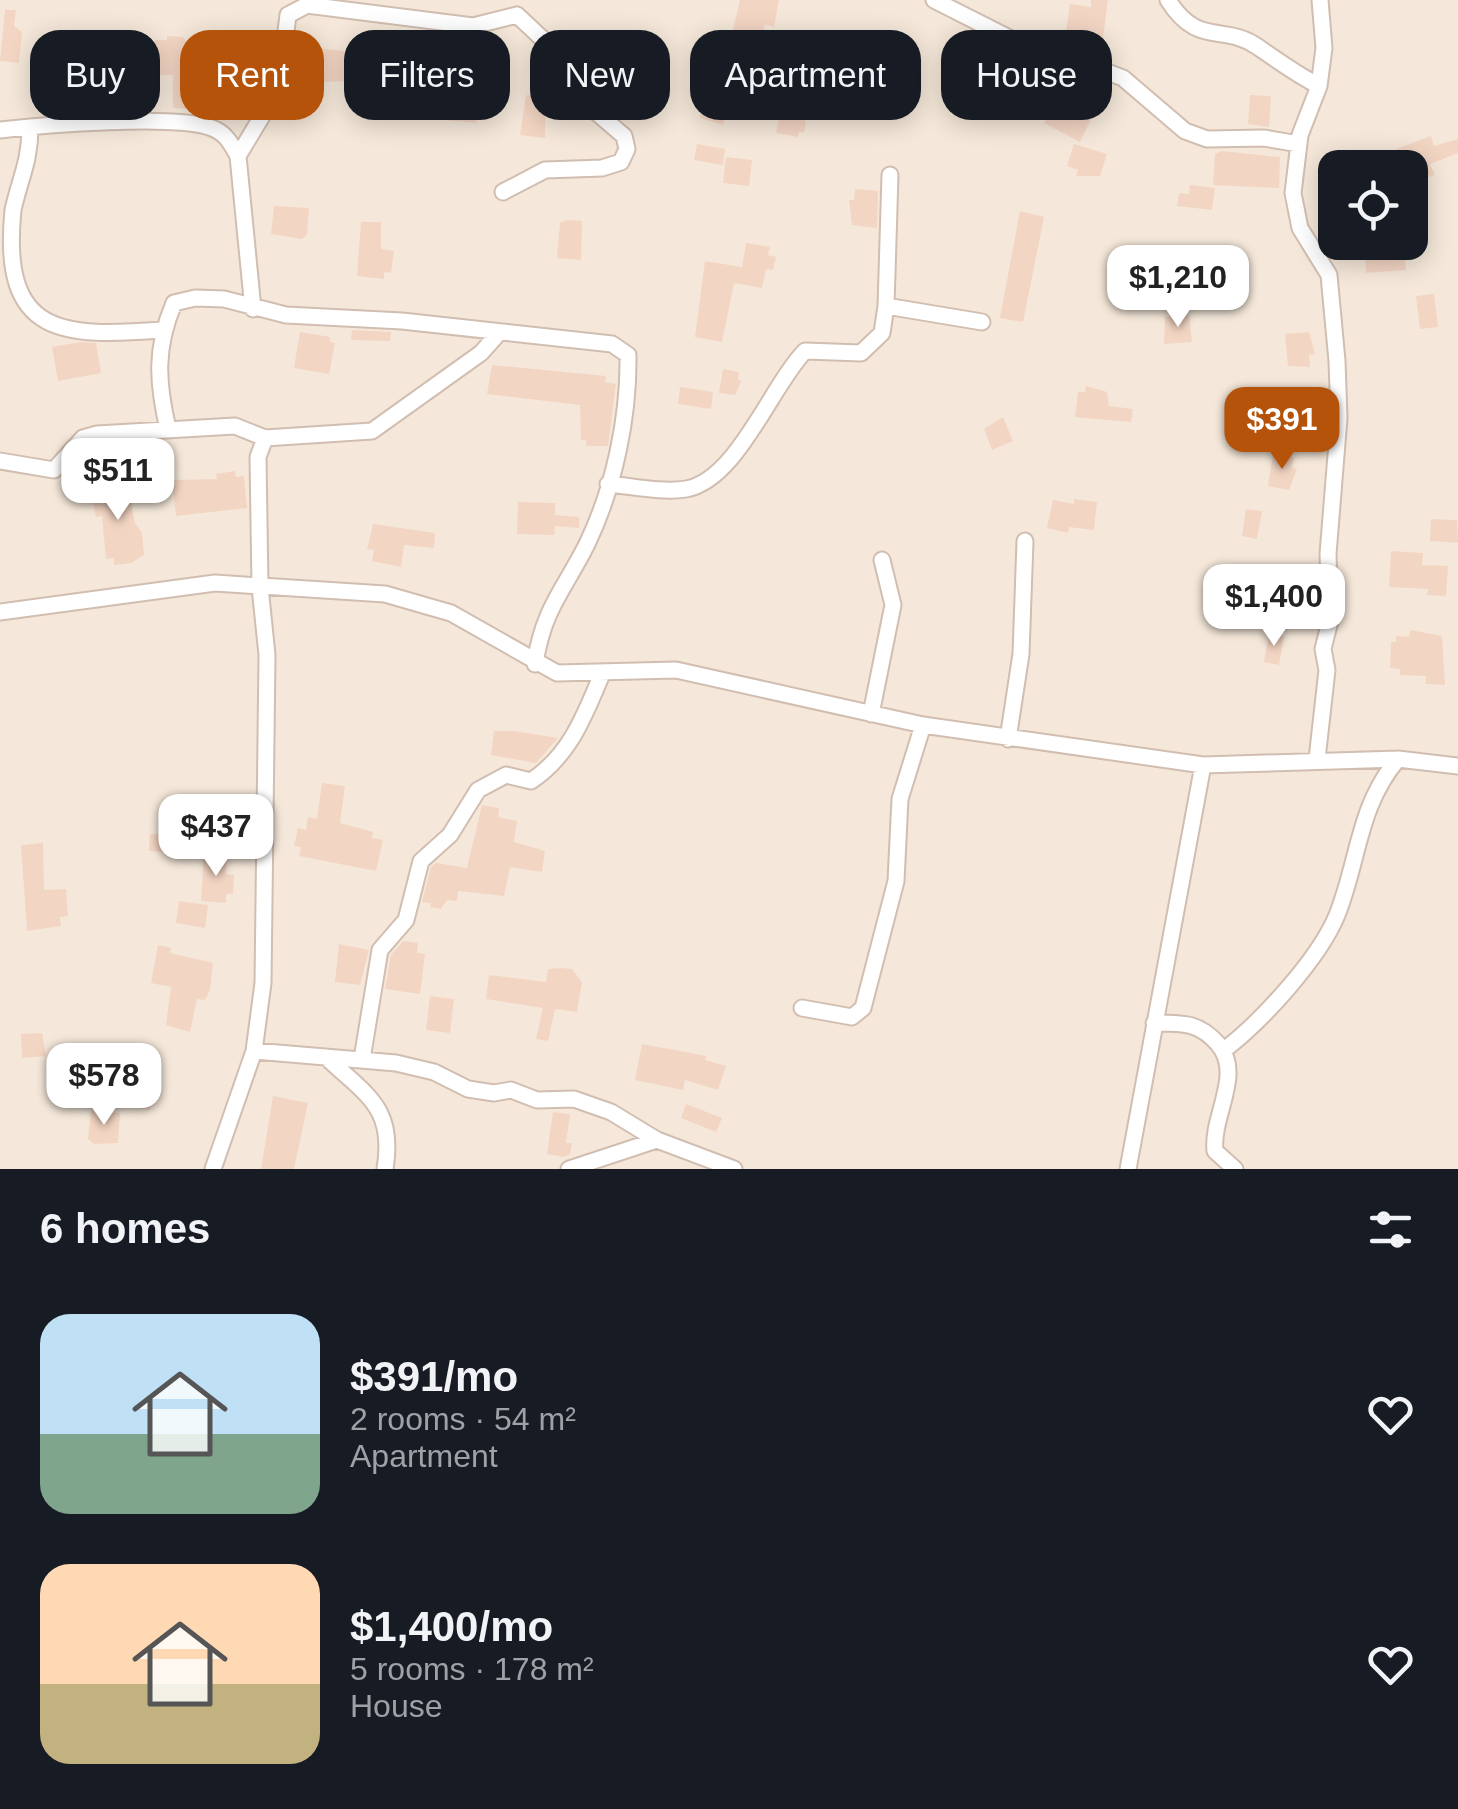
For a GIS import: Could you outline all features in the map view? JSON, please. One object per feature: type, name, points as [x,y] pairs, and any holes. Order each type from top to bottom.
[{"type":"street","points":[[934,0],[1019,43],[1042,46],[1123,78],[1185,131],[1207,139],[1264,138],[1300,144]]},
{"type":"street","points":[[1168,0],[1202,33],[1233,36],[1256,46],[1271,60],[1319,86]]},
{"type":"street","points":[[1317,759],[1327,670],[1323,649],[1330,621],[1328,554],[1339,418],[1337,361],[1328,275],[1300,228],[1294,193],[1300,144],[1319,86],[1324,48],[1320,0]]},
{"type":"street","points":[[238,156],[279,88],[288,15],[306,5],[473,26],[521,8],[566,61],[589,106],[624,136],[627,149],[620,162],[602,168],[545,170],[503,192]]},
{"type":"street","points":[[0,130],[182,123],[210,127],[226,135],[238,156],[253,308]]},
{"type":"street","points":[[30,126],[30,161],[13,208],[7,251],[8,282],[22,307],[36,323],[60,329],[163,330]]},
{"type":"street","points":[[608,484],[688,489],[713,474],[746,441],[784,372],[805,351],[861,352],[882,333],[890,174]]},
{"type":"street","points":[[168,429],[158,385],[163,330],[174,303],[196,298],[224,299],[253,308],[498,334],[594,339],[628,355],[628,392],[608,484],[587,543],[547,610],[535,664]]},
{"type":"street","points":[[886,306],[982,322]]},
{"type":"street","points":[[0,461],[54,470],[83,438],[168,429],[235,426],[265,438],[372,432],[481,353],[498,334]]},
{"type":"street","points":[[213,1169],[254,1051],[262,983],[266,713],[258,457],[265,438]]},
{"type":"street","points":[[1008,739],[1022,654],[1024,541]]},
{"type":"street","points":[[871,714],[893,605],[882,560]]},
{"type":"street","points":[[0,612],[134,590],[215,583],[385,594],[451,614],[502,638],[535,664],[557,673],[676,670],[923,725],[1202,766],[1317,759],[1398,759],[1458,766]]},
{"type":"street","points":[[362,1060],[380,950],[406,920],[421,861],[450,835],[478,790],[506,775],[532,781],[556,764],[582,723],[602,674]]},
{"type":"street","points":[[802,1008],[852,1017],[863,1008],[896,882],[900,799],[923,725]]},
{"type":"street","points":[[1224,1050],[1250,1030],[1313,955],[1336,920],[1368,806],[1380,780],[1398,759]]},
{"type":"street","points":[[1128,1169],[1202,766]]},
{"type":"street","points":[[1154,1022],[1195,1024],[1224,1050],[1230,1063],[1229,1080],[1213,1133],[1215,1151],[1235,1169]]},
{"type":"street","points":[[254,1051],[362,1060],[434,1072],[481,1091],[512,1090],[536,1100],[574,1099],[611,1112],[657,1140],[734,1169]]},
{"type":"street","points":[[326,1057],[376,1102],[386,1119],[389,1136],[385,1169]]},
{"type":"street","points":[[569,1169],[657,1140]]},
{"type":"shaded area","points":[[0,0],[1458,0],[1458,1169],[0,1169]]},
{"type":"building","points":[[740,0],[779,0],[774,27],[765,24],[763,30],[733,30]]},
{"type":"building","points":[[1091,0],[1108,0],[1104,30],[1066,30],[1070,4],[1091,7]]},
{"type":"building","points":[[5,10],[16,10],[14,26],[22,32],[19,63],[0,61]]},
{"type":"building","points":[[167,36],[180,37],[180,108],[173,108],[173,75],[160,75],[160,40],[167,40]]},
{"type":"building","points":[[324,49],[344,51],[344,81],[324,82]]},
{"type":"building","points":[[526,95],[530,96],[530,120],[545,120],[545,138],[520,135]]},
{"type":"building","points":[[1250,95],[1271,96],[1269,127],[1248,124]]},
{"type":"building","points":[[779,120],[806,122],[804,133],[799,132],[798,137],[776,133]]},
{"type":"building","points":[[1046,120],[1091,120],[1080,142],[1044,123]]},
{"type":"building","points":[[1431,136],[1434,146],[1458,139],[1458,153],[1430,164],[1435,175],[1428,177],[1428,150],[1396,149]]},
{"type":"building","points":[[697,144],[725,149],[723,165],[694,160]]},
{"type":"building","points":[[1074,144],[1107,154],[1100,176],[1076,176],[1078,170],[1067,166]]},
{"type":"building","points":[[1222,151],[1280,157],[1279,188],[1213,185],[1215,154]]},
{"type":"building","points":[[726,157],[752,160],[749,186],[723,183]]},
{"type":"building","points":[[1190,185],[1215,188],[1212,210],[1177,206],[1179,193],[1189,194]]},
{"type":"building","points":[[855,189],[878,191],[877,228],[852,225],[849,200],[854,200]]},
{"type":"building","points":[[274,206],[309,208],[307,235],[302,239],[271,234]]},
{"type":"building","points":[[1020,211],[1044,217],[1023,322],[1000,318]]},
{"type":"building","points":[[582,221],[581,260],[557,258],[560,223]]},
{"type":"building","points":[[361,222],[381,222],[381,249],[394,251],[391,273],[384,272],[384,279],[357,276]]},
{"type":"building","points":[[746,243],[770,247],[768,255],[776,257],[773,270],[766,269],[762,288],[734,283],[722,342],[695,337],[705,261],[742,267]]},
{"type":"building","points":[[1365,260],[1405,260],[1406,270],[1366,273]]},
{"type":"building","points":[[1159,267],[1172,288],[1140,305],[1128,286]]},
{"type":"building","points":[[1434,294],[1438,327],[1420,329],[1416,296]]},
{"type":"building","points":[[1189,315],[1192,342],[1164,344],[1165,317]]},
{"type":"building","points":[[352,330],[391,332],[390,341],[351,340]]},
{"type":"building","points":[[300,332],[330,337],[330,342],[335,343],[329,374],[294,368]]},
{"type":"building","points":[[1309,332],[1315,354],[1309,355],[1310,367],[1288,366],[1285,334]]},
{"type":"building","points":[[96,343],[101,373],[58,381],[52,347]]},
{"type":"building","points":[[492,365],[606,376],[605,382],[616,384],[608,446],[586,446],[586,440],[581,440],[580,405],[487,394]]},
{"type":"building","points":[[723,369],[739,372],[738,380],[742,380],[735,395],[719,393]]},
{"type":"building","points":[[1086,386],[1107,392],[1109,406],[1133,409],[1131,422],[1075,417],[1078,392],[1085,392]]},
{"type":"building","points":[[680,387],[713,392],[711,409],[678,404]]},
{"type":"building","points":[[1003,417],[1013,441],[992,450],[984,429]]},
{"type":"building","points":[[1273,454],[1294,457],[1292,468],[1297,469],[1289,490],[1268,486]]},
{"type":"building","points":[[235,471],[236,477],[244,476],[247,508],[176,516],[172,480],[217,479],[216,474]]},
{"type":"building","points":[[114,477],[117,490],[128,488],[135,523],[142,533],[144,555],[131,563],[114,565],[114,558],[106,559],[102,516],[96,517],[90,488],[100,486],[99,480]]},
{"type":"building","points":[[1074,499],[1097,502],[1094,530],[1069,527],[1068,533],[1047,528],[1053,500],[1074,504]]},
{"type":"building","points":[[518,502],[555,503],[555,515],[579,517],[579,528],[555,526],[554,535],[517,534]]},
{"type":"building","points":[[1246,509],[1262,511],[1257,539],[1242,536]]},
{"type":"building","points":[[1431,519],[1457,520],[1458,543],[1430,541]]},
{"type":"building","points":[[373,524],[435,533],[434,548],[404,545],[401,567],[372,561],[374,550],[367,549]]},
{"type":"building","points":[[1391,551],[1423,553],[1422,565],[1448,566],[1446,596],[1427,595],[1428,589],[1389,587]]},
{"type":"building","points":[[1410,630],[1442,636],[1445,685],[1426,684],[1426,676],[1400,675],[1400,669],[1390,668],[1391,642],[1396,642],[1396,636],[1409,637]]},
{"type":"building","points":[[1269,633],[1284,636],[1279,665],[1264,662]]},
{"type":"building","points":[[494,731],[558,738],[536,763],[491,755]]},
{"type":"building","points":[[322,783],[345,786],[340,823],[373,832],[372,838],[383,840],[376,871],[299,856],[301,847],[294,846],[298,828],[306,830],[308,817],[317,819]]},
{"type":"building","points":[[482,805],[499,808],[498,817],[517,821],[514,842],[545,851],[542,872],[510,867],[504,896],[458,891],[457,901],[447,900],[441,909],[430,907],[431,903],[422,902],[431,867],[436,863],[467,868]]},
{"type":"building","points":[[150,834],[185,835],[184,853],[149,851]]},
{"type":"building","points":[[43,843],[44,890],[66,889],[68,916],[60,917],[61,926],[27,931],[21,845]]},
{"type":"building","points":[[204,853],[227,855],[226,874],[234,875],[233,894],[226,894],[226,903],[201,901]]},
{"type":"building","points":[[179,901],[208,905],[205,928],[176,923]]},
{"type":"building","points":[[403,941],[418,943],[417,953],[425,954],[420,994],[385,989],[391,955]]},
{"type":"building","points":[[339,944],[369,950],[360,985],[335,982]]},
{"type":"building","points":[[158,945],[171,948],[170,953],[213,963],[210,990],[205,1000],[197,999],[190,1032],[166,1025],[171,987],[151,983]]},
{"type":"building","points":[[548,969],[572,969],[582,982],[577,1012],[555,1009],[548,1041],[536,1039],[543,1008],[486,999],[489,975],[546,982]]},
{"type":"building","points":[[430,996],[454,999],[450,1033],[426,1030]]},
{"type":"building","points":[[42,1033],[46,1056],[22,1058],[21,1034]]},
{"type":"building","points":[[642,1044],[707,1056],[705,1060],[726,1066],[718,1090],[685,1080],[683,1090],[635,1080]]},
{"type":"building","points":[[134,1086],[153,1089],[150,1110],[123,1106],[125,1090],[133,1092]]},
{"type":"building","points":[[273,1096],[308,1103],[294,1169],[261,1169]]},
{"type":"building","points":[[686,1104],[722,1118],[716,1132],[681,1118]]},
{"type":"building","points":[[91,1111],[120,1113],[118,1143],[94,1144],[88,1139]]},
{"type":"building","points":[[553,1112],[570,1114],[566,1143],[572,1143],[570,1154],[564,1157],[547,1154]]}]
